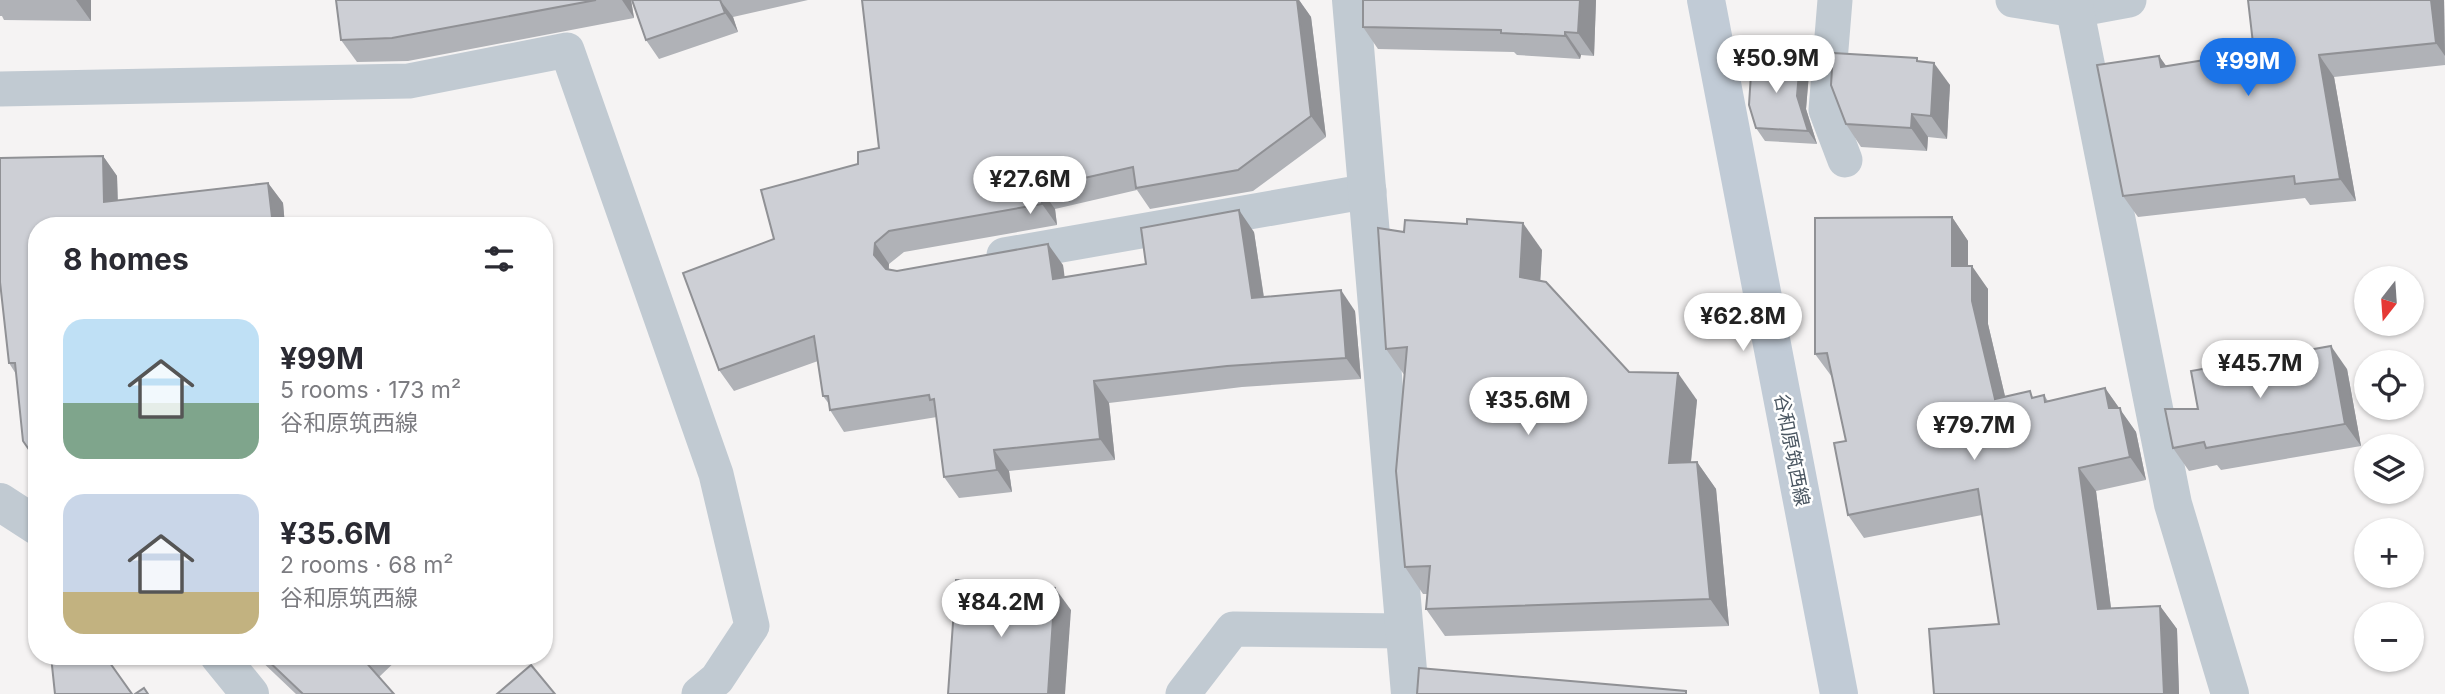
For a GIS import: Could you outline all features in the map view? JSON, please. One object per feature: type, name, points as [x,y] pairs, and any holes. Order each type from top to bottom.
[{"type":"main road","name":"谷和原筑西線","points":[[1706,0],[1839,694]]},
{"type":"street","points":[[1351,0],[1410,694]]},
{"type":"street","points":[[2074,5],[2173,504],[2230,694]]},
{"type":"street","points":[[0,502],[28,520]]},
{"type":"street","points":[[226,665],[250,694]]},
{"type":"lane","points":[[1835,0],[1826,110],[1845,160]]},
{"type":"lane","points":[[2013,0],[2074,5],[2129,0]]},
{"type":"lane","points":[[0,89],[409,81],[567,50],[716,474],[752,626],[718,678],[699,694]]},
{"type":"lane","points":[[976,260],[1369,191]]},
{"type":"lane","points":[[1183,694],[1233,629],[1405,631]]},
{"type":"building","points":[[336,0],[596,0],[392,38],[341,40]]},
{"type":"building","points":[[632,0],[720,0],[725,13],[646,40]]},
{"type":"building","points":[[862,0],[1297,0],[1311,116],[1238,170],[1136,188],[1133,167],[1040,188],[1042,204],[889,231],[875,243],[874,255],[886,269],[897,271],[1048,244],[1053,279],[1146,264],[1141,228],[1239,210],[1252,298],[1341,290],[1346,358],[1227,366],[1094,381],[1100,439],[994,450],[997,470],[944,477],[934,399],[930,400],[929,395],[830,410],[828,396],[823,396],[814,336],[719,370],[683,273],[774,239],[761,190],[858,164],[858,152],[879,148]]},
{"type":"building","points":[[1363,0],[1580,0],[1578,33],[1565,32],[1565,36],[1501,33],[1501,30],[1363,27]]},
{"type":"building","points":[[2248,0],[2431,0],[2436,43],[2319,55],[2340,179],[2295,184],[2294,176],[2123,196],[2097,65],[2159,56],[2161,67],[2254,52]]},
{"type":"building","points":[[1833,53],[1917,58],[1917,61],[1934,63],[1931,116],[1912,114],[1911,128],[1846,124],[1831,85]]},
{"type":"building","points":[[1752,58],[1800,61],[1797,96],[1808,131],[1756,128],[1749,105]]},
{"type":"building","points":[[103,156],[104,202],[268,183],[272,217],[28,217],[28,448],[23,441],[15,363],[9,363],[0,282],[0,158]]},
{"type":"building","points":[[1952,217],[1952,266],[1972,266],[1972,301],[1995,399],[2030,391],[2032,398],[2044,395],[2045,402],[2105,388],[2109,408],[2120,408],[2130,457],[2079,468],[2098,609],[2160,606],[2164,694],[1934,694],[1929,629],[1999,624],[1978,489],[1848,515],[1834,443],[1846,441],[1827,353],[1815,354],[1815,218]]},
{"type":"building","points":[[1467,219],[1523,223],[1520,277],[1546,282],[1629,372],[1678,373],[1669,463],[1697,462],[1710,599],[1426,609],[1430,566],[1405,567],[1396,471],[1407,347],[1386,349],[1378,228],[1404,232],[1405,220],[1467,224]]},
{"type":"building","points":[[2331,346],[2345,424],[2206,448],[2204,442],[2173,448],[2165,409],[2198,409],[2191,371]]},
{"type":"building","points":[[956,580],[1055,588],[1048,694],[948,694]]},
{"type":"building","points":[[52,665],[111,665],[132,694],[55,694]]},
{"type":"building","points":[[272,665],[368,665],[394,694],[303,694]]},
{"type":"building","points":[[531,665],[555,694],[497,694]]},
{"type":"building","points":[[1419,668],[1686,691],[1686,694],[1417,694]]},
{"type":"building","points":[[144,688],[148,694],[135,694]]}]
